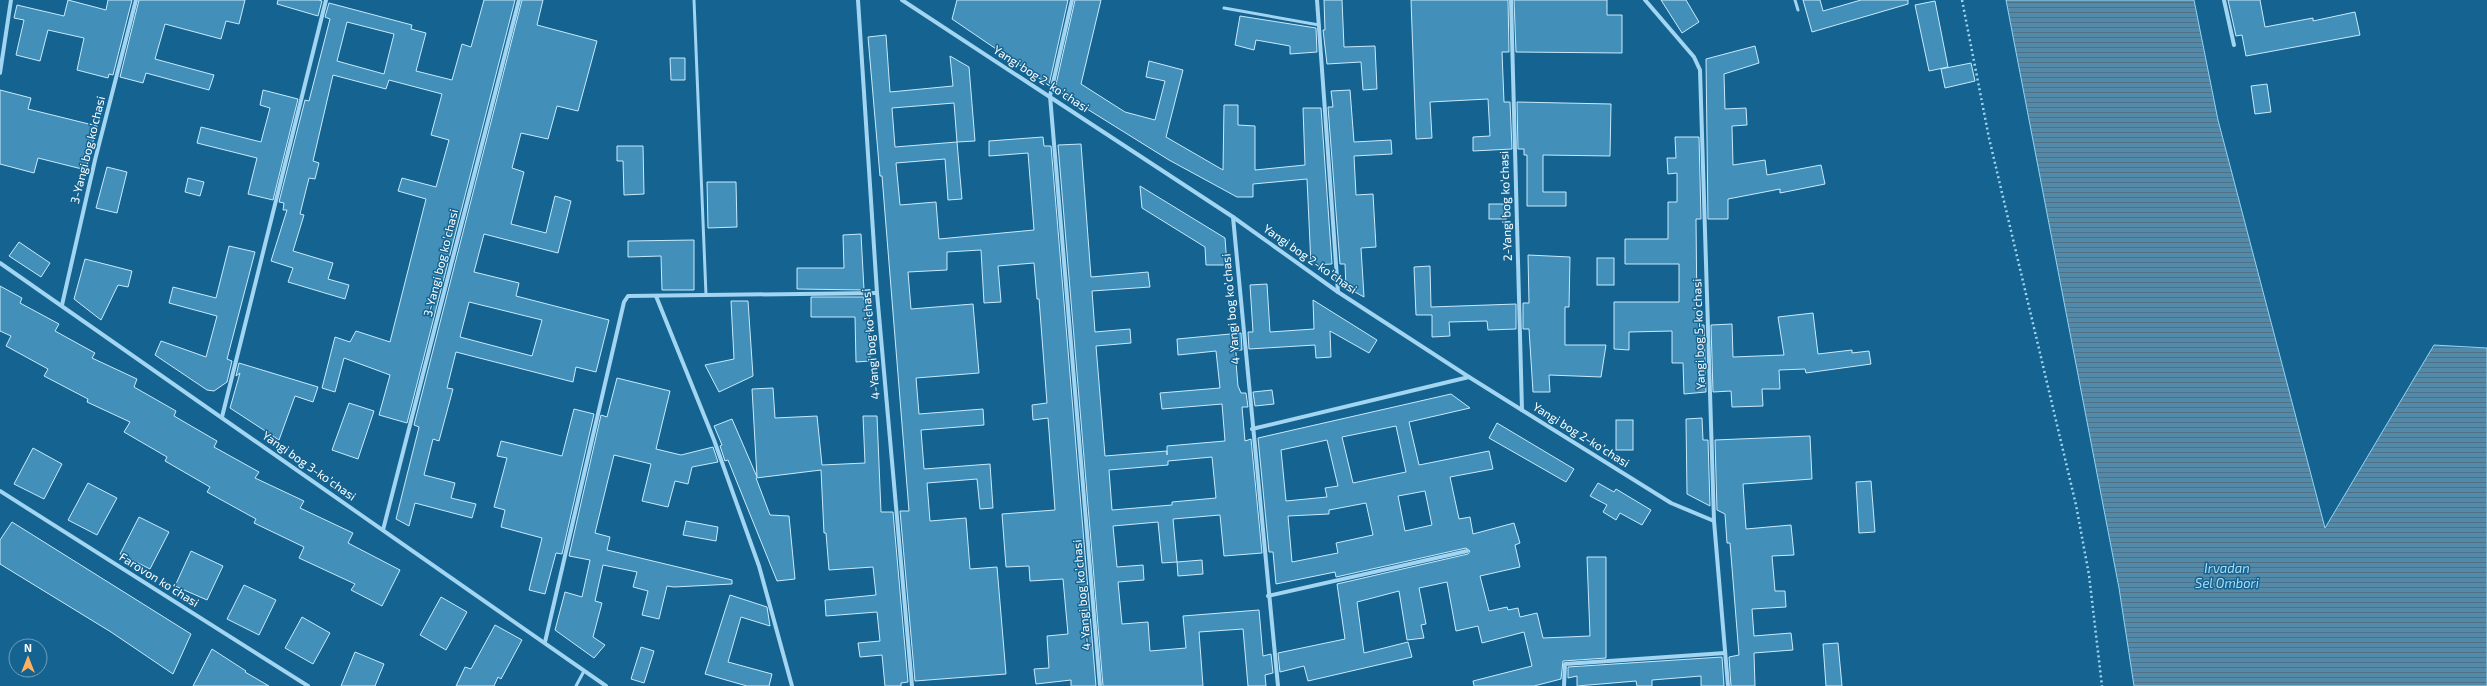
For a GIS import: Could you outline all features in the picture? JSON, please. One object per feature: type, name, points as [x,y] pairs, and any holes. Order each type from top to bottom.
[{"type":"street","points":[[0,74],[11,0]]},
{"type":"street","name":"3-Yangi bog koʼchasi","points":[[62,305],[95,160],[136,0]]},
{"type":"street","points":[[222,417],[326,0]]},
{"type":"street","name":"3-Yangi bog koʼchasi","points":[[383,530],[519,0]]},
{"type":"street","name":"4-Yangi bog koʼchasi","points":[[858,0],[877,293],[912,686]]},
{"type":"street","name":"Yangi bog 2-koʼchasi","points":[[902,0],[1233,217],[1338,292],[1469,377],[1671,503],[1714,521]]},
{"type":"street","points":[[1050,96],[1072,0]]},
{"type":"street","points":[[1318,0],[1338,292]]},
{"type":"street","name":"2-Yangi bog koʼchasi","points":[[1511,0],[1522,410]]},
{"type":"street","name":"Yangi bog 5-koʼchasi","points":[[1645,0],[1694,57],[1700,70],[1714,521],[1728,686]]},
{"type":"street","points":[[2224,0],[2234,45]]},
{"type":"street","name":"4-Yangi bog koʼchasi","points":[[1050,96],[1100,686]]},
{"type":"street","name":"4-Yangi bog koʼchasi","points":[[1233,217],[1268,596],[1278,686]]},
{"type":"street","name":"Yangi bog 3-koʼchasi","points":[[0,263],[606,686]]},
{"type":"street","points":[[545,642],[624,302],[628,296],[877,293]]},
{"type":"street","points":[[656,296],[714,440],[759,566],[792,686]]},
{"type":"street","points":[[1252,429],[1469,377]]},
{"type":"street","name":"Farovon koʻchasi","points":[[0,491],[308,686]]},
{"type":"street","points":[[1268,596],[1467,551]]},
{"type":"street","points":[[1564,686],[1565,664],[1725,653]]},
{"type":"lane","points":[[694,0],[706,295]]},
{"type":"lane","points":[[1796,0],[1798,10]]},
{"type":"lane","points":[[1224,8],[1319,24]]},
{"type":"lane","points":[[0,39],[6,40]]},
{"type":"lane","points":[[576,686],[584,671]]},
{"type":"path","points":[[1962,0],[1991,145],[2076,505],[2089,575],[2102,686]]},
{"type":"water","name":"Irvadan Sel Ombori","points":[[2006,0],[2194,0],[2218,120],[2325,528],[2434,345],[2487,348],[2487,686],[2134,686],[2119,588]]},
{"type":"building","points":[[68,0],[106,10],[108,0],[132,0],[113,75],[109,74],[108,78],[77,70],[84,38],[48,30],[40,61],[16,55],[24,20],[14,18],[17,5],[64,16]]},
{"type":"building","points":[[139,0],[245,0],[239,24],[226,21],[221,39],[165,24],[155,59],[214,75],[209,90],[146,73],[143,83],[120,77]]},
{"type":"building","points":[[278,0],[322,1],[318,16],[277,4]]},
{"type":"building","points":[[484,0],[515,0],[407,423],[379,415],[390,375],[344,358],[335,392],[322,388],[335,337],[350,342],[356,331],[390,342],[426,199],[398,191],[402,178],[436,187],[449,140],[431,135],[442,94],[389,80],[386,89],[333,75],[313,161],[319,163],[315,179],[309,178],[300,214],[304,215],[293,251],[333,263],[328,279],[349,285],[345,299],[288,282],[293,268],[271,261],[287,210],[283,210],[284,203],[279,202],[305,100],[309,101],[330,19],[325,17],[329,3],[412,25],[411,29],[426,33],[416,71],[452,80],[462,44],[471,47]],"holes":[[[347,22],[394,34],[384,74],[337,61]]]},
{"type":"building","points":[[522,0],[543,0],[537,25],[597,41],[578,111],[557,106],[548,139],[521,133],[512,168],[524,172],[511,224],[546,233],[555,196],[571,201],[558,253],[484,234],[474,272],[519,283],[516,296],[609,320],[596,372],[576,367],[573,382],[456,352],[447,388],[453,389],[439,441],[433,439],[424,475],[455,483],[451,498],[476,504],[472,518],[415,503],[409,526],[396,519],[419,427],[414,425]],"holes":[[[469,302],[542,320],[532,356],[460,337]]]},
{"type":"building","points":[[957,0],[1068,0],[1049,85],[952,19]]},
{"type":"building","points":[[1075,0],[1101,0],[1081,84],[1125,112],[1155,120],[1165,81],[1146,77],[1149,61],[1183,70],[1166,137],[1223,170],[1224,105],[1238,105],[1238,125],[1255,126],[1255,170],[1305,165],[1303,108],[1321,108],[1332,264],[1311,265],[1307,179],[1253,184],[1253,197],[1237,197],[1169,160],[1055,89]]},
{"type":"building","points":[[1324,0],[1342,0],[1344,47],[1375,46],[1377,89],[1363,90],[1361,62],[1327,64],[1323,30],[1325,30]]},
{"type":"building","points":[[1411,0],[1508,0],[1509,52],[1502,52],[1504,102],[1510,102],[1512,149],[1473,151],[1473,137],[1490,136],[1488,99],[1430,102],[1432,138],[1416,139]]},
{"type":"building","points":[[1514,0],[1607,0],[1607,15],[1622,15],[1622,53],[1516,52]]},
{"type":"building","points":[[1661,0],[1686,0],[1699,22],[1682,33]]},
{"type":"building","points":[[1803,0],[1820,0],[1823,11],[1861,0],[1908,0],[1908,4],[1812,32]]},
{"type":"building","points":[[2228,0],[2260,0],[2265,27],[2313,18],[2313,21],[2355,12],[2360,35],[2246,56],[2242,35],[2236,36]]},
{"type":"building","points":[[1935,1],[1948,67],[1929,71],[1915,5]]},
{"type":"building","points":[[1240,16],[1316,28],[1317,52],[1290,54],[1290,46],[1256,40],[1254,50],[1235,45]]},
{"type":"building","points":[[886,35],[890,92],[953,86],[950,56],[969,67],[975,141],[957,142],[962,199],[948,200],[945,159],[896,163],[900,205],[936,202],[939,239],[1034,230],[1028,153],[989,156],[989,141],[1043,137],[1044,146],[1051,146],[1096,686],[1071,686],[1071,680],[1036,684],[1034,669],[1049,668],[1047,636],[1068,634],[1063,579],[1030,581],[1029,566],[1006,567],[1002,514],[1055,510],[1048,418],[1033,420],[1032,405],[1047,403],[1039,299],[1037,299],[1034,263],[998,266],[1001,302],[984,303],[981,250],[947,252],[947,270],[908,272],[911,309],[973,304],[979,373],[916,378],[919,414],[983,409],[984,425],[921,430],[924,469],[990,464],[993,508],[980,509],[977,479],[927,483],[930,521],[966,518],[970,569],[997,567],[1006,674],[915,681],[900,511],[909,511],[882,176],[880,176],[868,37]],"holes":[[[954,103],[957,142],[895,147],[892,108]]]},
{"type":"building","points":[[1755,46],[1759,63],[1724,74],[1725,109],[1746,108],[1747,125],[1732,126],[1733,165],[1765,160],[1767,175],[1821,165],[1825,184],[1780,193],[1780,189],[1728,199],[1728,219],[1708,219],[1706,59]]},
{"type":"building","points":[[670,58],[685,58],[685,80],[671,80]]},
{"type":"building","points":[[1971,63],[1975,81],[1945,88],[1941,69]]},
{"type":"building","points":[[2267,84],[2271,112],[2255,114],[2251,86]]},
{"type":"building","points":[[0,90],[31,98],[28,109],[97,126],[86,170],[38,158],[34,173],[0,164]]},
{"type":"building","points":[[263,90],[298,99],[273,200],[248,194],[257,158],[197,143],[201,127],[261,142],[270,108],[260,105]]},
{"type":"building","points":[[1350,90],[1354,142],[1391,140],[1392,154],[1354,156],[1356,195],[1373,194],[1376,247],[1361,248],[1364,297],[1346,287],[1345,264],[1340,264],[1328,107],[1333,107],[1331,91]]},
{"type":"building","points":[[1517,102],[1611,104],[1610,156],[1543,155],[1543,192],[1566,192],[1566,206],[1527,206],[1527,155],[1524,155],[1524,149],[1518,149]]},
{"type":"building","points":[[1675,137],[1699,137],[1701,219],[1696,219],[1697,316],[1699,316],[1699,325],[1704,325],[1706,392],[1684,394],[1683,363],[1672,363],[1672,331],[1629,332],[1629,350],[1614,349],[1614,302],[1679,302],[1679,264],[1625,264],[1625,239],[1668,239],[1668,202],[1677,202],[1677,173],[1668,174],[1667,158],[1676,158]]},
{"type":"building","points":[[1081,144],[1091,277],[1148,272],[1150,287],[1092,291],[1095,332],[1130,329],[1131,343],[1096,346],[1105,456],[1167,451],[1167,446],[1225,441],[1222,404],[1162,409],[1160,393],[1220,388],[1216,351],[1178,355],[1177,339],[1241,333],[1242,350],[1235,350],[1238,386],[1241,393],[1246,393],[1248,407],[1242,407],[1245,441],[1251,439],[1262,553],[1224,556],[1220,515],[1173,519],[1177,562],[1162,563],[1158,522],[1113,526],[1117,567],[1143,565],[1144,580],[1118,582],[1122,624],[1148,622],[1150,651],[1186,648],[1183,616],[1259,610],[1263,656],[1271,654],[1273,673],[1265,675],[1266,686],[1248,686],[1243,629],[1199,632],[1203,686],[1103,686],[1058,145]],"holes":[[[1212,457],[1216,498],[1172,502],[1172,505],[1112,510],[1109,470],[1168,465],[1168,461]]]},
{"type":"building","points":[[617,146],[643,146],[644,194],[624,195],[623,161],[617,161]]},
{"type":"building","points":[[107,167],[127,172],[117,213],[96,208]]},
{"type":"building","points":[[188,178],[204,182],[200,196],[185,192]]},
{"type":"building","points":[[707,182],[736,182],[737,227],[708,228]]},
{"type":"building","points":[[1140,186],[1225,238],[1227,265],[1206,265],[1205,247],[1142,208]]},
{"type":"building","points":[[1489,204],[1506,204],[1506,219],[1489,219]]},
{"type":"building","points":[[861,234],[864,290],[797,289],[797,268],[844,268],[843,235]]},
{"type":"building","points":[[694,240],[694,290],[662,290],[661,256],[628,257],[628,241]]},
{"type":"building","points":[[19,242],[50,263],[41,277],[9,256]]},
{"type":"building","points":[[229,246],[255,252],[227,359],[232,361],[227,382],[214,391],[207,390],[155,355],[161,341],[206,357],[217,316],[169,303],[173,287],[216,298]]},
{"type":"building","points":[[1528,255],[1570,257],[1569,307],[1565,307],[1565,345],[1606,345],[1601,377],[1549,375],[1550,392],[1533,392],[1529,329],[1523,329],[1523,303],[1529,303]]},
{"type":"building","points":[[1597,258],[1614,258],[1614,285],[1597,285]]},
{"type":"building","points":[[85,259],[132,271],[128,287],[118,285],[101,320],[74,299]]},
{"type":"building","points":[[1430,266],[1431,307],[1516,304],[1516,329],[1488,330],[1487,321],[1449,322],[1450,336],[1432,337],[1432,315],[1416,315],[1414,267]]},
{"type":"building","points":[[1267,284],[1270,332],[1314,329],[1313,300],[1377,340],[1369,353],[1330,331],[1331,357],[1316,358],[1315,345],[1249,349],[1248,332],[1253,332],[1250,285]]},
{"type":"building","points":[[0,286],[22,298],[20,303],[59,324],[55,331],[95,353],[92,358],[137,379],[134,387],[176,411],[174,416],[217,441],[214,447],[259,472],[255,478],[304,501],[300,508],[353,533],[348,543],[400,570],[382,606],[351,590],[355,584],[299,558],[304,547],[254,523],[256,519],[207,492],[210,487],[165,461],[167,457],[124,432],[130,422],[87,402],[88,399],[44,376],[48,369],[6,346],[11,336],[0,331]]},
{"type":"building","points":[[811,297],[864,297],[864,300],[869,300],[870,361],[856,362],[855,317],[811,317]]},
{"type":"building","points":[[731,301],[748,301],[753,376],[719,392],[705,365],[734,359]]},
{"type":"building","points":[[1813,313],[1818,354],[1852,350],[1852,353],[1869,351],[1871,364],[1806,373],[1805,369],[1779,370],[1780,389],[1762,389],[1763,406],[1732,407],[1731,391],[1713,392],[1711,325],[1732,324],[1733,357],[1784,355],[1778,317]]},
{"type":"building","points":[[239,363],[318,387],[313,402],[295,396],[279,440],[230,408],[240,373],[236,376]]},
{"type":"building","points":[[617,378],[670,391],[656,449],[681,455],[713,447],[718,462],[692,467],[688,484],[675,481],[668,507],[642,501],[651,464],[614,455],[595,533],[610,537],[607,550],[732,580],[732,584],[674,587],[667,586],[659,619],[642,615],[648,591],[633,587],[637,572],[603,565],[595,601],[602,603],[593,637],[605,645],[594,658],[555,630],[565,592],[582,597],[590,560],[569,556],[601,415],[607,417]]},
{"type":"building","points":[[773,388],[775,418],[817,416],[822,465],[865,463],[863,416],[877,416],[881,512],[893,512],[908,682],[901,683],[901,686],[885,686],[882,655],[860,657],[858,643],[880,641],[877,612],[826,616],[825,600],[876,595],[873,567],[829,570],[826,533],[824,533],[821,470],[756,478],[770,515],[789,516],[795,579],[777,581],[728,460],[725,461],[720,446],[722,445],[714,426],[732,419],[757,477],[752,389]]},
{"type":"building","points":[[1272,390],[1274,404],[1255,406],[1253,392]]},
{"type":"building","points":[[1451,394],[1470,408],[1409,422],[1419,465],[1489,451],[1493,469],[1450,477],[1459,519],[1470,517],[1473,534],[1514,523],[1520,543],[1515,545],[1520,567],[1480,576],[1489,611],[1507,607],[1508,610],[1518,608],[1520,617],[1537,613],[1543,638],[1590,636],[1587,557],[1606,557],[1606,658],[1563,661],[1561,679],[1534,686],[1474,686],[1473,681],[1532,666],[1524,632],[1482,643],[1478,626],[1456,631],[1447,582],[1419,588],[1426,624],[1421,625],[1424,638],[1407,640],[1399,591],[1357,602],[1364,653],[1408,642],[1412,657],[1308,681],[1304,666],[1280,672],[1278,653],[1345,639],[1337,584],[1468,554],[1470,551],[1466,548],[1336,577],[1335,572],[1276,584],[1273,552],[1269,552],[1258,438]],"holes":[[[1396,426],[1406,472],[1353,483],[1342,437]],[[1327,440],[1338,486],[1325,488],[1327,497],[1286,501],[1281,450]],[[1425,491],[1432,525],[1405,531],[1398,496]],[[1366,503],[1373,535],[1336,543],[1338,553],[1292,562],[1288,516],[1329,514],[1329,510]]]},
{"type":"building","points":[[349,403],[374,411],[358,459],[332,450]]},
{"type":"building","points":[[574,409],[594,414],[562,554],[556,553],[545,594],[529,590],[542,538],[501,527],[505,510],[494,507],[507,458],[497,456],[501,441],[562,456]]},
{"type":"building","points":[[1702,418],[1703,440],[1708,440],[1710,506],[1687,494],[1686,419]]},
{"type":"building","points":[[1616,420],[1633,420],[1633,450],[1616,450]]},
{"type":"building","points":[[1497,423],[1574,469],[1566,482],[1489,438]]},
{"type":"building","points":[[1810,436],[1812,479],[1743,484],[1746,529],[1791,525],[1794,555],[1772,556],[1775,591],[1785,591],[1786,607],[1752,609],[1754,636],[1791,633],[1793,650],[1754,653],[1755,686],[1731,686],[1729,657],[1739,655],[1730,543],[1727,543],[1725,514],[1717,510],[1715,440]]},
{"type":"building","points":[[33,448],[62,464],[44,499],[14,484]]},
{"type":"building","points":[[1871,481],[1875,532],[1859,533],[1856,482]]},
{"type":"building","points":[[88,483],[117,498],[97,535],[68,520]]},
{"type":"building","points":[[1598,483],[1614,492],[1616,489],[1651,510],[1642,525],[1620,513],[1616,520],[1603,512],[1607,505],[1590,496]]},
{"type":"building","points":[[139,517],[169,532],[150,569],[120,554]]},
{"type":"building","points":[[686,521],[718,527],[716,541],[683,535]]},
{"type":"building","points":[[12,522],[191,634],[173,674],[111,632],[0,564],[0,540]]},
{"type":"building","points":[[191,551],[223,566],[207,600],[175,586]]},
{"type":"building","points":[[1202,560],[1203,574],[1178,576],[1177,562]]},
{"type":"building","points":[[244,585],[276,600],[259,635],[227,619]]},
{"type":"building","points":[[730,595],[767,607],[770,626],[741,617],[728,662],[772,674],[769,686],[747,686],[705,674]]},
{"type":"building","points":[[441,597],[467,612],[446,650],[420,635]]},
{"type":"building","points":[[302,617],[330,633],[313,664],[285,648]]},
{"type":"building","points":[[495,625],[522,640],[501,679],[498,677],[494,686],[456,686],[465,667],[471,669]]},
{"type":"building","points":[[1838,643],[1842,686],[1826,686],[1823,644]]},
{"type":"building","points":[[641,647],[654,651],[644,683],[631,679]]},
{"type":"building","points":[[212,649],[246,671],[245,672],[269,686],[193,686]]},
{"type":"building","points":[[355,652],[384,664],[375,686],[341,686]]},
{"type":"building","points":[[1722,657],[1724,686],[1701,686],[1701,676],[1652,680],[1652,686],[1637,686],[1636,681],[1577,686],[1577,676],[1568,678],[1568,667]]}]
